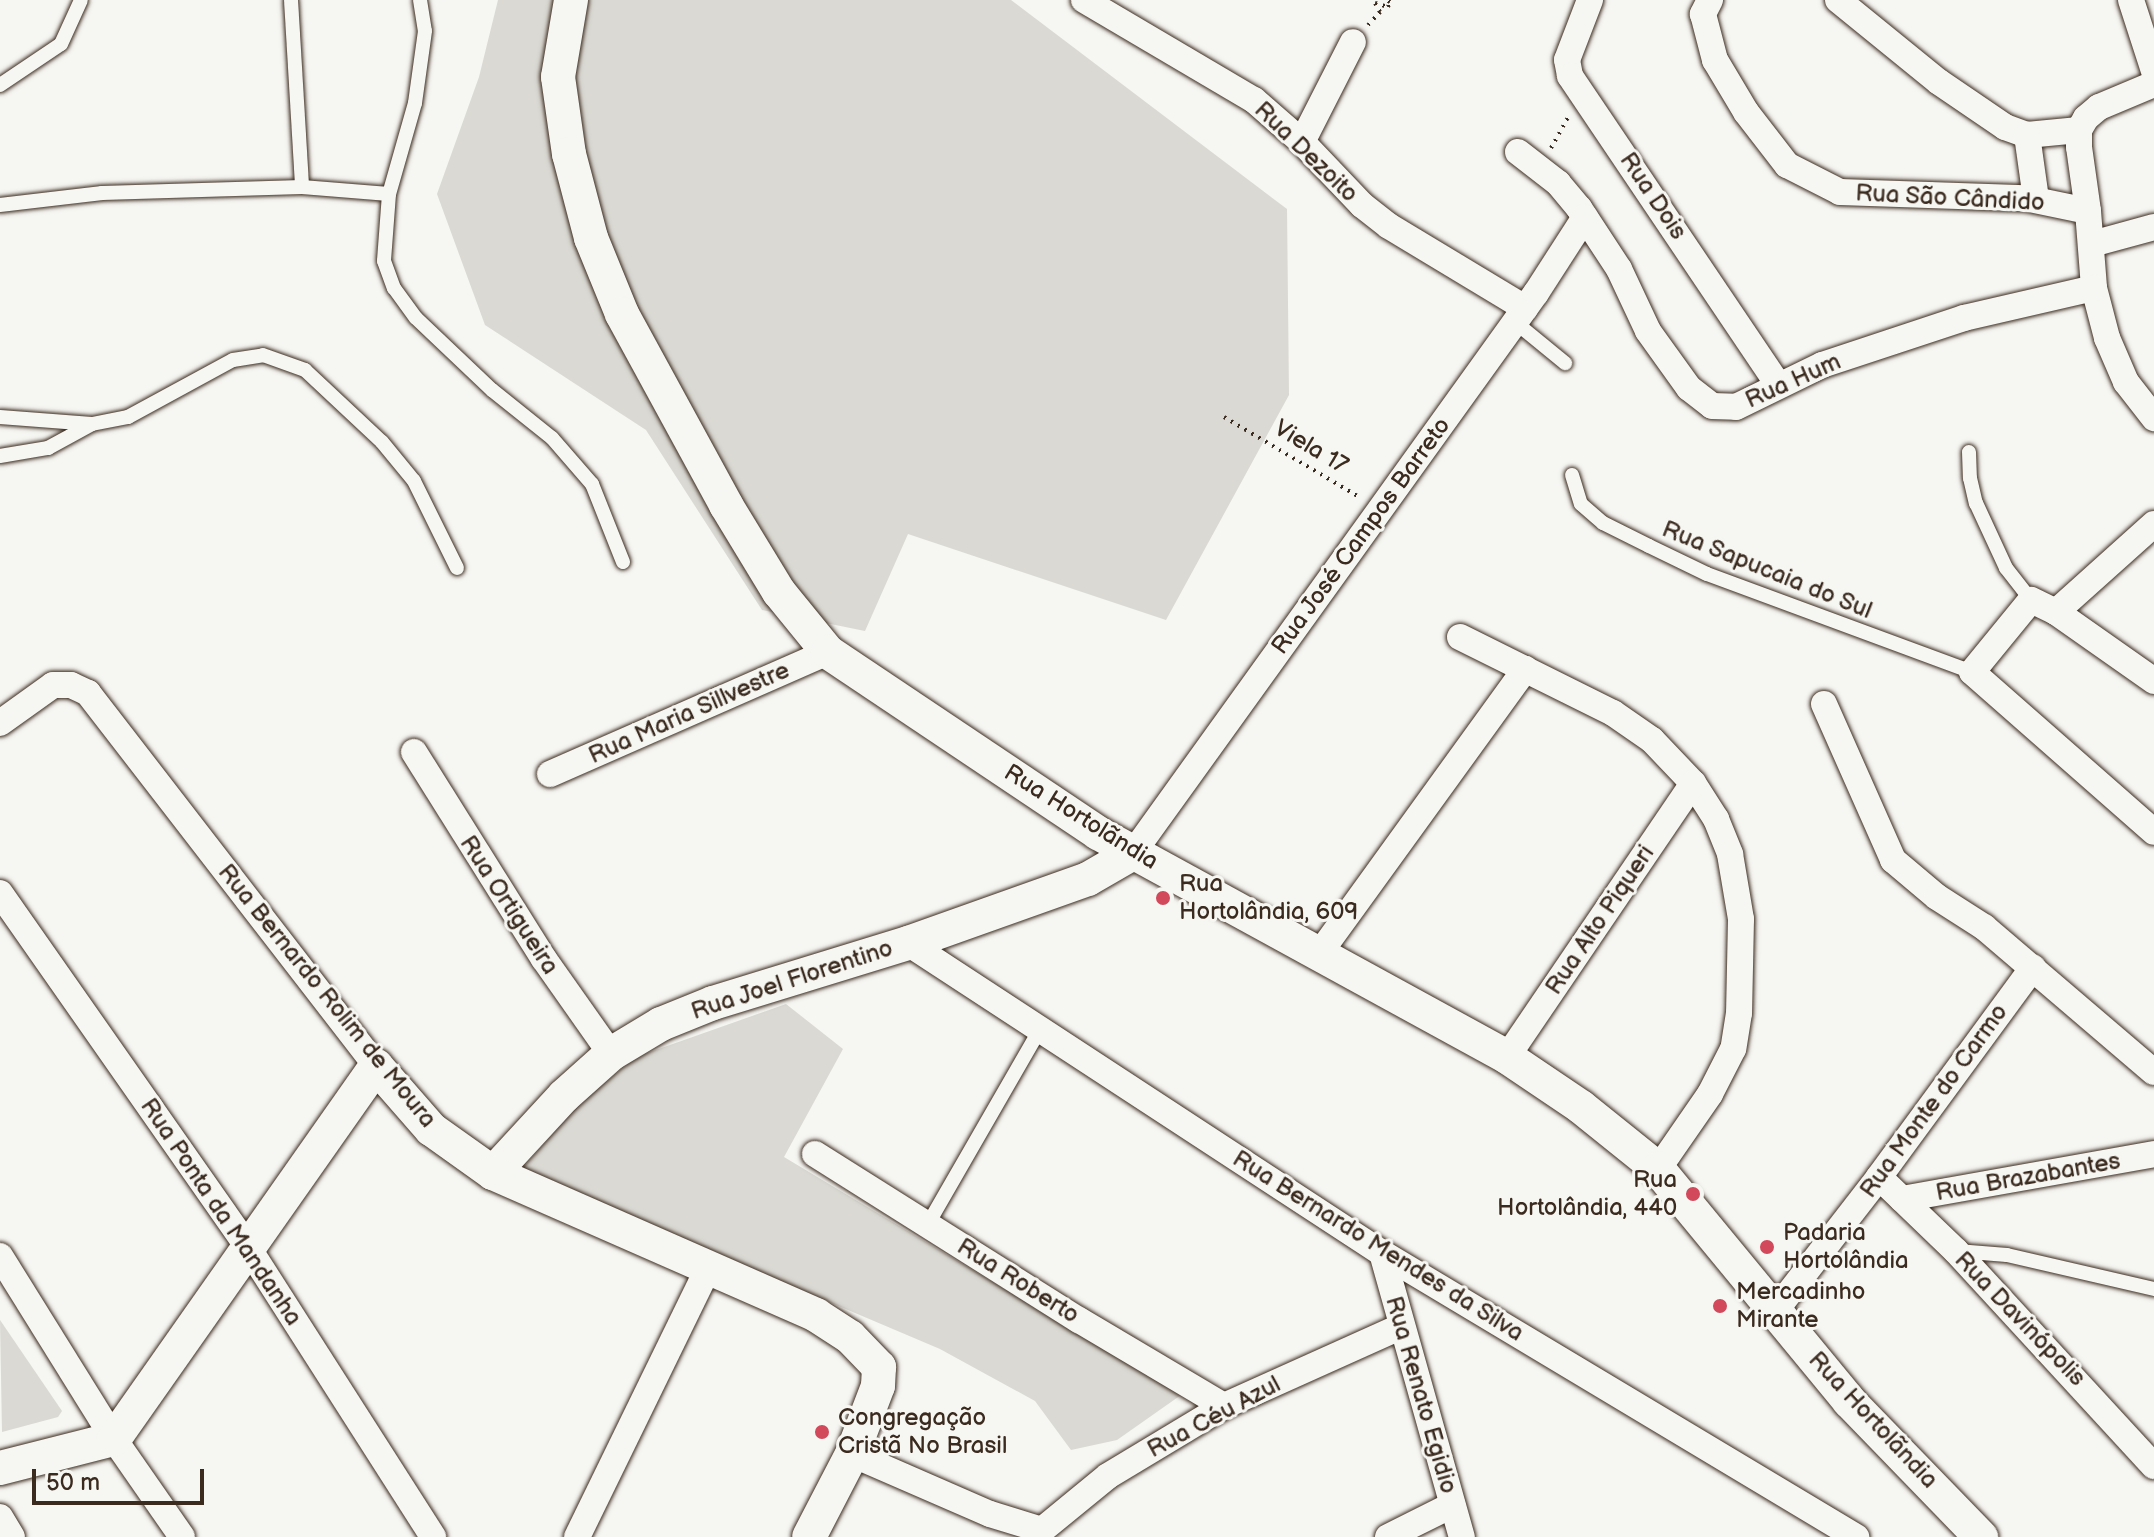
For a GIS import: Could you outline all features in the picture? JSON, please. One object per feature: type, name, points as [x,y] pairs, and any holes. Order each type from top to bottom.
[{"type":"street","name":"Rua Hortolãndia","points":[[571,0],[558,77],[569,154],[591,238],[622,314],[726,505],[779,592],[828,652],[1133,853],[1507,1057],[1581,1107],[1658,1169],[1849,1401],[1981,1537]]},
{"type":"street","name":"Rua Dezoito","points":[[1084,0],[1254,100],[1302,142],[1331,176],[1389,226],[1520,315]]},
{"type":"street","name":"Rua Dois","points":[[1590,0],[1567,60],[1570,76],[1778,384]]},
{"type":"street","name":"Rua São Cândido","points":[[1710,0],[1703,14],[1715,60],[1746,112],[1787,165],[1840,192],[2036,199],[2088,211]]},
{"type":"street","points":[[1838,0],[1980,112],[2027,135],[2079,130],[2099,107],[2154,84]]},
{"type":"street","points":[[2131,0],[2154,71]]},
{"type":"street","points":[[1302,142],[1353,42]]},
{"type":"street","points":[[2079,130],[2094,288],[2107,338],[2126,382],[2154,418]]},
{"type":"street","points":[[2027,135],[2036,199]]},
{"type":"street","name":"Rua Hum","points":[[1518,152],[1540,167],[1585,217],[1619,269],[1648,331],[1689,388],[1712,406],[1736,407],[1822,365],[1964,318],[2094,288]]},
{"type":"street","name":"Rua José Campos Barreto","points":[[1133,853],[1520,315],[1585,217]]},
{"type":"street","points":[[2092,244],[2154,227]]},
{"type":"street","points":[[2056,612],[2154,524]]},
{"type":"street","points":[[2154,681],[2056,612],[2031,600],[1972,672],[2154,832]]},
{"type":"street","points":[[1460,637],[1613,713],[1652,740],[1693,783],[1716,819],[1730,854],[1741,919],[1739,1013],[1733,1049],[1716,1083],[1658,1169]]},
{"type":"street","name":"Rua Maria Sillvestre","points":[[550,774],[828,652]]},
{"type":"street","points":[[1319,954],[1525,669]]},
{"type":"street","name":"Rua Bernardo Rolim de Moura","points":[[0,723],[53,685],[71,685],[88,693],[376,1066],[431,1129],[493,1173],[816,1315],[850,1337],[879,1367],[878,1386],[852,1454]]},
{"type":"street","points":[[1824,704],[1893,860],[1911,878],[1984,927],[2154,1072]]},
{"type":"street","name":"Rua Ortigueira","points":[[414,752],[551,971],[611,1054]]},
{"type":"street","name":"Rua Alto Piqueri","points":[[1507,1057],[1693,783]]},
{"type":"street","name":"Rua Joel Florentino","points":[[493,1173],[564,1096],[611,1054],[661,1024],[713,1003],[908,943],[1088,879],[1133,853]]},
{"type":"street","name":"Rua Ponta da Mandanha","points":[[0,893],[249,1249],[433,1537]]},
{"type":"street","name":"Rua Bernardo Mendes da Silva","points":[[908,943],[1382,1253],[1856,1537]]},
{"type":"street","name":"Rua Monte do Carmo","points":[[1776,1310],[1879,1177],[2033,967]]},
{"type":"street","points":[[0,1468],[114,1439],[376,1066]]},
{"type":"street","name":"Rua Roberto","points":[[815,1154],[1079,1320],[1224,1406]]},
{"type":"street","name":"Rua Brazabantes","points":[[1902,1199],[2154,1154]]},
{"type":"street","name":"Rua Davinópolis","points":[[1879,1177],[1956,1251],[2103,1406],[2154,1466]]},
{"type":"street","name":"Rua Renato Egidio","points":[[1382,1253],[1400,1327],[1462,1537]]},
{"type":"street","points":[[0,1256],[114,1439],[182,1537]]},
{"type":"street","points":[[577,1537],[709,1266]]},
{"type":"street","name":"Rua Céu Azul","points":[[1043,1533],[1108,1476],[1224,1406],[1400,1327]]},
{"type":"street","points":[[809,1537],[852,1454],[990,1514],[1043,1533]]},
{"type":"street","points":[[1388,1537],[1452,1505]]},
{"type":"street","points":[[0,1517],[12,1537]]},
{"type":"lane","points":[[0,85],[61,44],[81,0]]},
{"type":"lane","points":[[291,0],[302,187]]},
{"type":"lane","points":[[420,0],[425,31],[415,103],[389,194],[384,261],[394,288],[416,318],[492,390],[552,438],[592,484],[623,562]]},
{"type":"lane","points":[[0,205],[102,193],[302,187],[389,194]]},
{"type":"lane","points":[[1520,315],[1565,363]]},
{"type":"lane","points":[[0,417],[92,424],[128,417],[233,360],[263,355],[305,370],[382,442],[414,481],[457,568]]},
{"type":"lane","points":[[0,456],[48,448],[92,424]]},
{"type":"lane","points":[[1969,452],[1970,478],[1976,503],[2006,568],[2031,600]]},
{"type":"lane","name":"Rua Sapucaia do Sul","points":[[1572,475],[1581,504],[1603,523],[1649,546],[1707,574],[1972,672]]},
{"type":"lane","points":[[928,1224],[1039,1031]]},
{"type":"lane","points":[[1956,1251],[2007,1255],[2154,1289]]},
{"type":"path","points":[[1353,42],[1380,12],[1375,3],[1388,7],[1390,2],[1387,0]]},
{"type":"path","points":[[1540,167],[1581,92]]},
{"type":"path","name":"Viela 17","points":[[1224,417],[1380,509]]},
{"type":"shaded area","points":[[498,0],[1011,0],[1287,209],[1289,395],[1166,620],[908,534],[865,631],[762,610],[646,430],[485,325],[437,194],[479,77]]},
{"type":"shaded area","points":[[786,1004],[843,1049],[784,1157],[1181,1395],[1117,1440],[1071,1450],[1035,1401],[940,1349],[520,1171],[577,1106],[636,1057]]},
{"type":"shaded area","points":[[0,1320],[62,1411],[58,1417],[2,1432]]},
{"type":"place","name":"Rua Hortolândia, 609","points":[[1163,898]]},
{"type":"place","name":"Rua Hortolândia, 440","points":[[1693,1194]]},
{"type":"place","name":"Padaria Hortolândia","points":[[1767,1247]]},
{"type":"place","name":"Mercadinho Mirante","points":[[1720,1306]]},
{"type":"place","name":"Congregação Cristã No Brasil","points":[[822,1432]]}]
